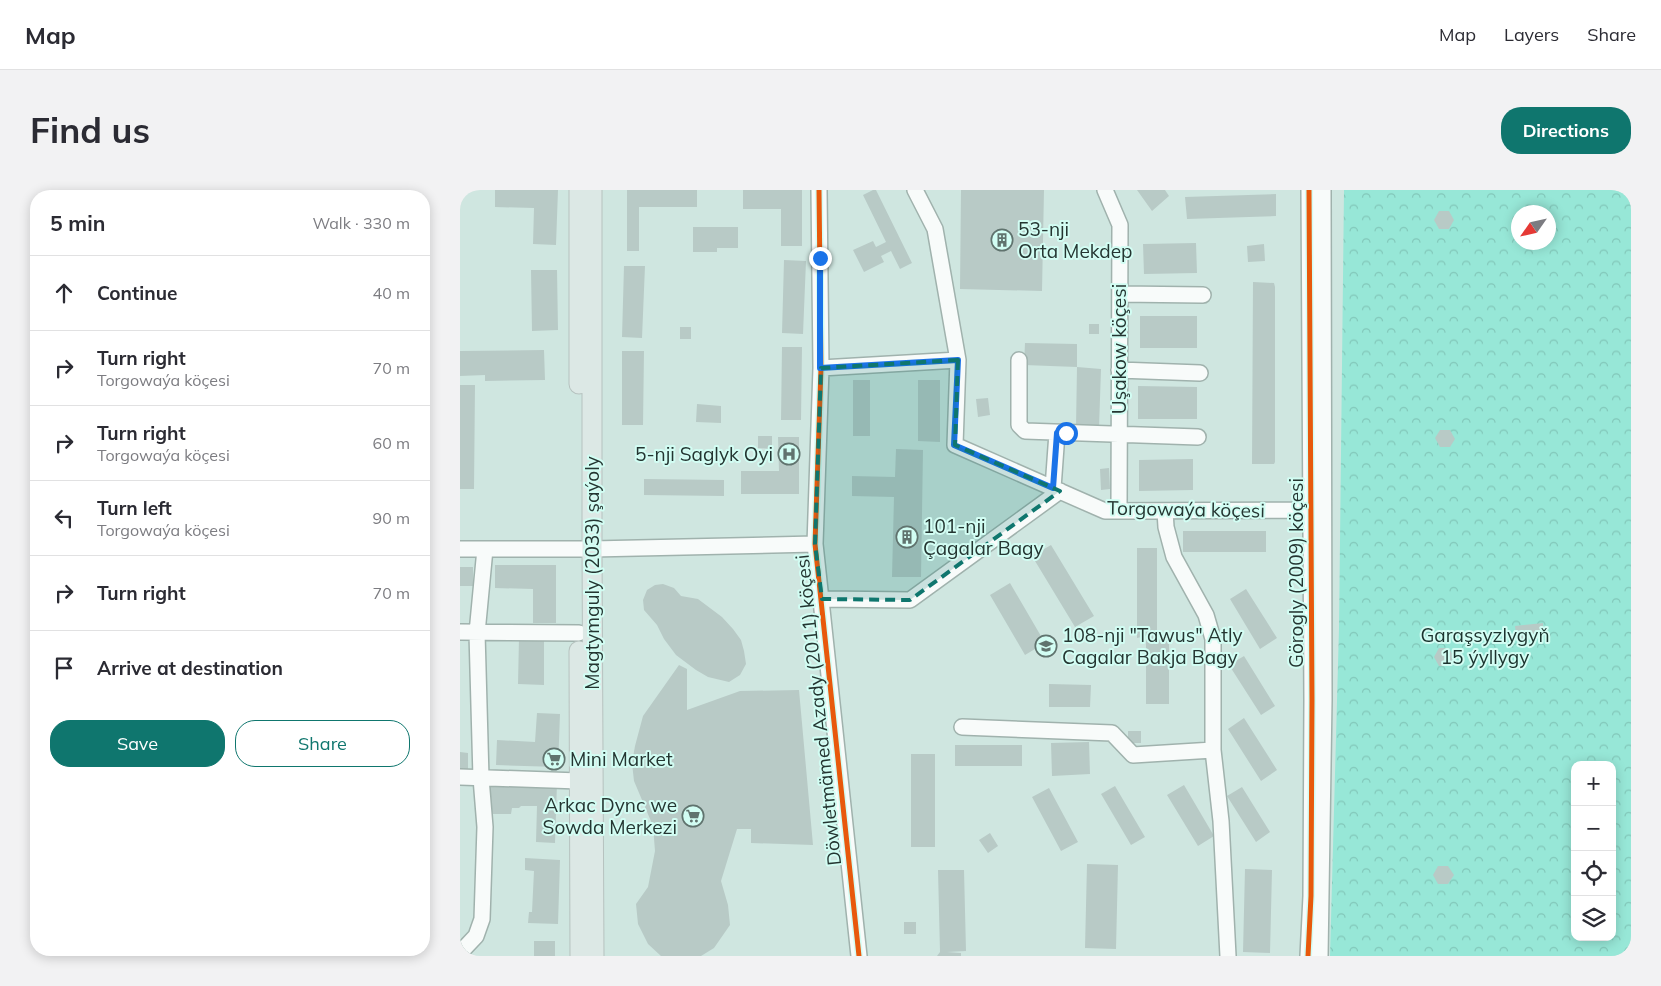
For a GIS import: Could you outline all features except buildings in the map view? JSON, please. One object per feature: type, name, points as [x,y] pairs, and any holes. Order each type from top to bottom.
[{"type":"main road","name":"Magtymguly (2033) şaýoly","points":[[579,190],[594,956]]},
{"type":"main road","name":"Magtymguly (2033) şaýoly","points":[[580,956],[579,634],[585,549],[592,190]]},
{"type":"street","name":"Döwletmämed Azady (2011) köçesi","points":[[820,190],[820,368],[815,544],[859,956]]},
{"type":"street","points":[[820,368],[958,360],[935,229],[915,190]]},
{"type":"street","name":"Uşakow köçesi","points":[[1105,190],[1120,225],[1119,511]]},
{"type":"street","name":"Görogly (2009) köçesi","points":[[1310,190],[1316,510],[1324,700],[1320,956]]},
{"type":"street","name":"Görogly (2009) köçesi","points":[[1308,956],[1311,896],[1312,710],[1323,190]]},
{"type":"street","points":[[1120,294],[1203,295]]},
{"type":"street","name":"Torgowaýa köçesi","points":[[958,360],[954,445],[1105,511],[1316,510]]},
{"type":"street","points":[[1019,360],[1019,425],[1025,431],[1198,437]]},
{"type":"street","points":[[1119,370],[1200,373]]},
{"type":"street","points":[[822,599],[910,600],[1057,490],[1057,433]]},
{"type":"street","points":[[1165,511],[1166,527],[1174,557],[1206,615],[1213,639],[1213,750],[1220,821],[1228,956]]},
{"type":"street","points":[[460,549],[585,549],[815,544]]},
{"type":"street","points":[[460,953],[476,936],[482,919],[485,827],[481,778],[477,632],[485,549]]},
{"type":"street","points":[[460,632],[579,634]]},
{"type":"street","points":[[962,727],[1112,733],[1133,755],[1213,750]]},
{"type":"street","points":[[460,778],[579,781]]},
{"type":"highlighted area","points":[[958,360],[955,445],[1060,491],[910,600],[822,599],[815,544],[821,368]]},
{"type":"green space","name":"Garaşsyzlygyň 15 ýyllygy","points":[[1344,190],[1631,190],[1631,956],[1330,956],[1339,628]]},
{"type":"cycle path","points":[[819,190],[821,368],[815,544],[859,956]]},
{"type":"cycle path","points":[[1308,956],[1311,896],[1312,700],[1309,190]]},
{"type":"place","name":"53-nji Orta Mekdep","points":[[1002,240]]},
{"type":"place","name":"5-nji Saglyk Oyi","points":[[789,454]]},
{"type":"place","name":"101-nji Çagalar Bagy","points":[[907,537]]},
{"type":"place","name":"108-nji \"Tawus\" Atly Cagalar Bakja Bagy","points":[[1046,646]]},
{"type":"place","name":"Mini Market","points":[[554,759]]},
{"type":"place","name":"Arkac Dync we Sowda Merkezi","points":[[693,816]]},
{"type":"route","points":[[820,258],[820,368],[958,360],[954,445],[1053,488],[1057,433],[1066,433]]}]
